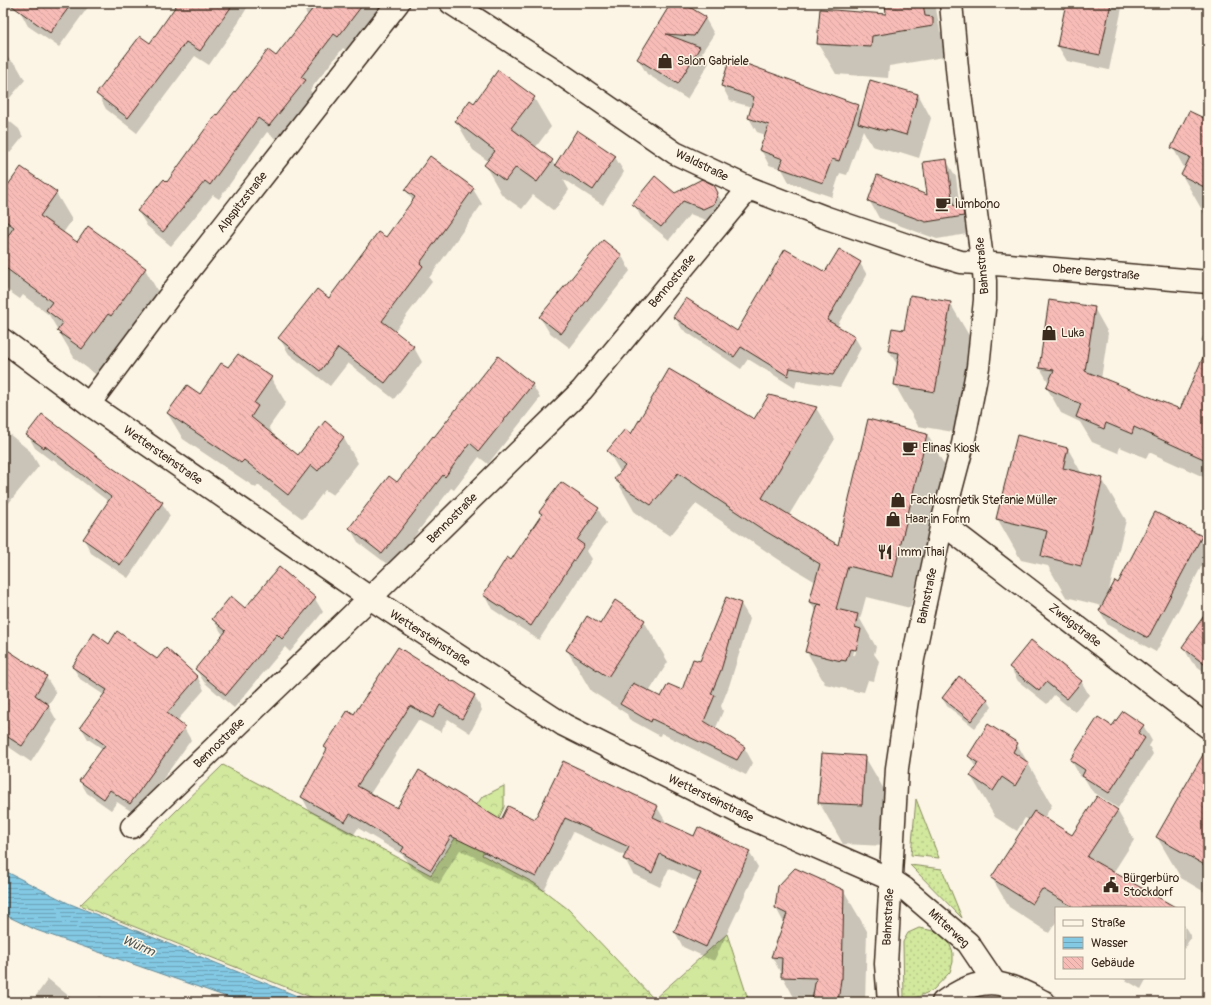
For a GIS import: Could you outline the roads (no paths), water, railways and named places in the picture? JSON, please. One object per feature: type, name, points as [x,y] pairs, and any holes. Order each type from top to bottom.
[{"type":"street","name":"Alpspitzstraße","points":[[89,404],[183,278],[398,3]]},
{"type":"street","name":"Waldstraße","points":[[451,3],[555,70],[675,153],[749,188],[824,217],[961,262],[983,263]]},
{"type":"street","name":"Bahnstraße","points":[[889,1002],[886,964],[890,879],[898,768],[911,675],[942,523],[963,444],[978,367],[985,300],[983,263],[958,79],[951,3]]},
{"type":"street","name":"Bennostraße","points":[[132,827],[370,598],[582,390],[749,188]]},
{"type":"street","name":"Obere Bergstraße","points":[[983,263],[1206,283]]},
{"type":"street","name":"Wettersteinstraße","points":[[3,340],[89,404],[370,598],[564,725],[748,817],[890,879]]},
{"type":"street","name":"Zweigstraße","points":[[942,523],[1208,727]]},
{"type":"street","name":"Mitterweg","points":[[890,879],[905,889],[968,943],[995,983]]},
{"type":"street","points":[[942,1002],[962,991],[981,984],[995,983],[1019,990],[1044,1002]]},
{"type":"water","name":"Würm","points":[[3,870],[68,903],[312,1002],[241,1002],[36,930],[3,914]]},
{"type":"place","name":"Salon Gabriele","points":[[665,61]]},
{"type":"place","name":"lumbono","points":[[943,204]]},
{"type":"place","name":"Luka","points":[[1049,333]]},
{"type":"place","name":"Elinas Kiosk","points":[[910,448]]},
{"type":"place","name":"Fachkosmetik Stefanie Müller","points":[[898,500]]},
{"type":"place","name":"Haar in Form","points":[[893,519]]},
{"type":"place","name":"Imm Thai","points":[[885,552]]},
{"type":"place","name":"Bürgerbüro Stockdorf","points":[[1111,885]]}]
